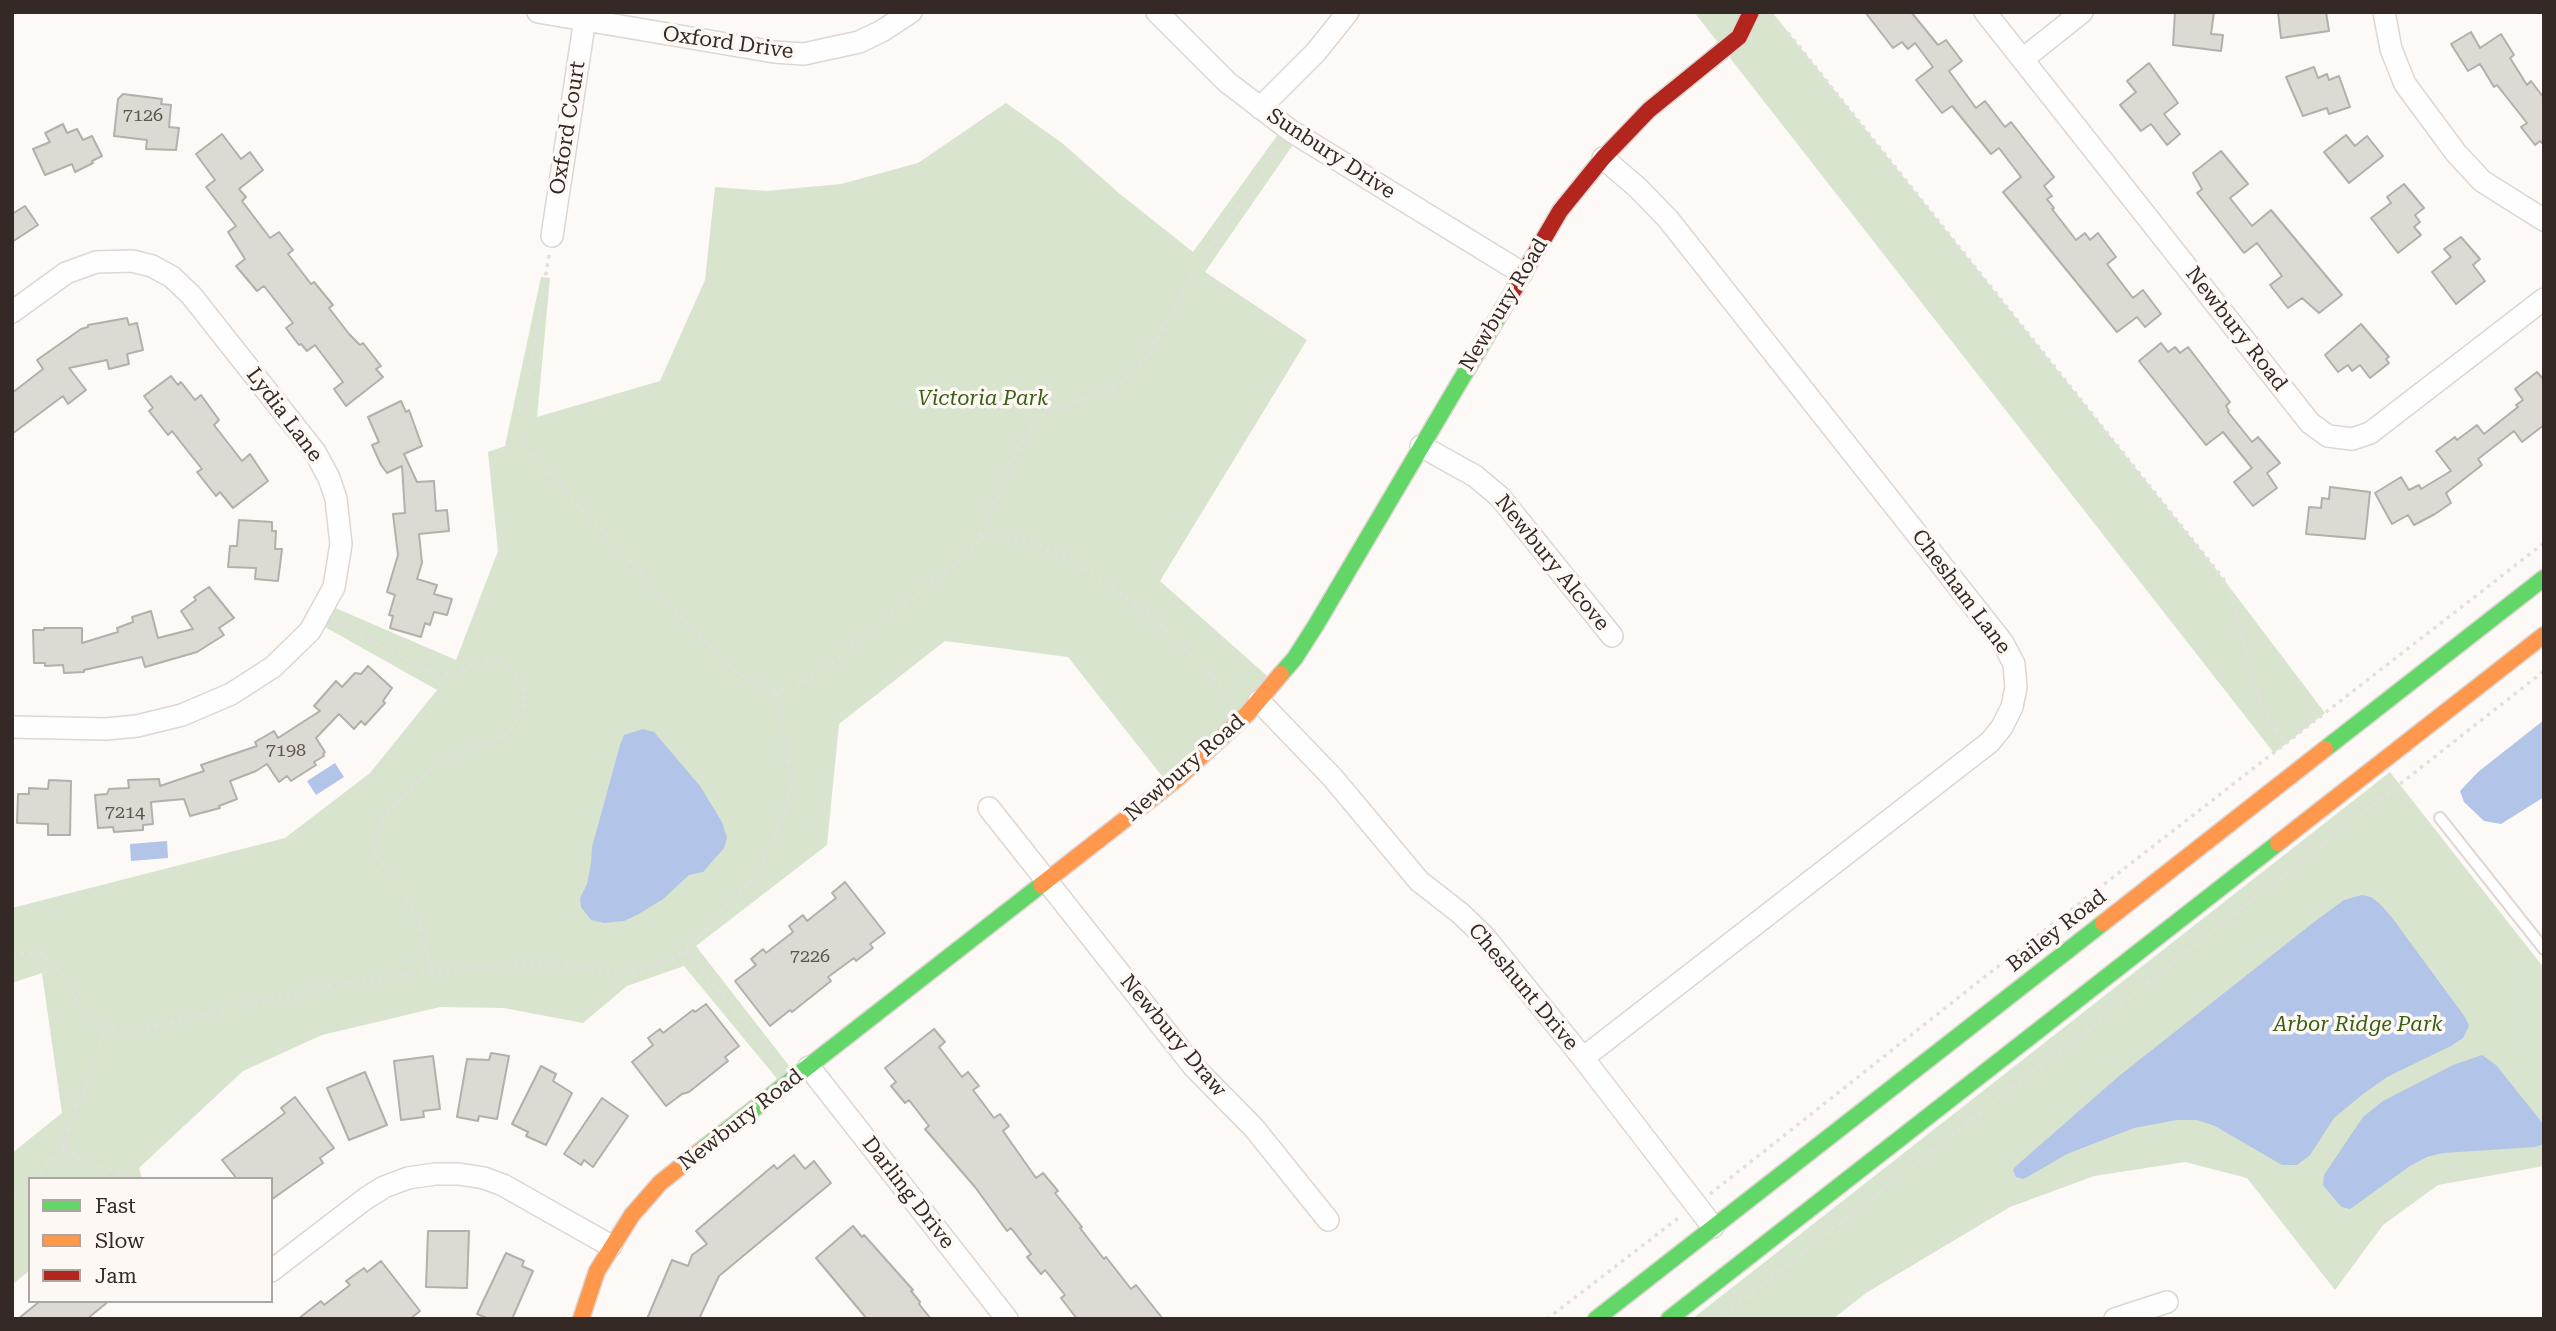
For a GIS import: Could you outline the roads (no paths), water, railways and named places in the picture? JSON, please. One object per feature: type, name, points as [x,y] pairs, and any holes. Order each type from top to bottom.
[{"type":"main road","name":"Newbury Road","points":[[582,1319],[597,1271],[611,1246],[632,1215],[660,1183],[1178,778],[1227,735],[1253,707],[1295,658],[1316,625],[1560,211],[1603,158],[1650,110],[1739,37],[1751,13]]},
{"type":"main road","name":"Bailey Road","points":[[1596,1319],[2544,578]]},
{"type":"main road","points":[[1669,1319],[2544,635]]},
{"type":"street","name":"Oxford Drive","points":[[538,12],[586,16],[774,52],[804,54],[859,42],[882,32],[911,12]]},
{"type":"street","name":"Sunbury Drive","points":[[1157,12],[1227,82],[1291,131],[1522,273]]},
{"type":"street","points":[[1260,108],[1316,52],[1349,12]]},
{"type":"street","name":"Newbury Road","points":[[1985,12],[2310,422],[2328,436],[2352,439],[2370,433],[2544,299]]},
{"type":"street","points":[[2022,59],[2082,12]]},
{"type":"street","points":[[2384,12],[2391,49],[2401,75],[2448,144],[2482,181],[2544,220]]},
{"type":"street","name":"Oxford Court","points":[[552,236],[586,16]]},
{"type":"street","name":"Chesham Lane","points":[[1584,1058],[1990,742],[2003,727],[2012,707],[2016,687],[2014,664],[2003,643],[1668,219],[1603,158]]},
{"type":"street","name":"Lydia Lane","points":[[12,312],[66,273],[88,264],[132,261],[152,266],[172,277],[186,289],[310,445],[329,478],[338,508],[341,544],[336,578],[321,614],[305,637],[273,667],[231,694],[194,711],[158,722],[122,728],[12,727]]},
{"type":"street","name":"Newbury Alcove","points":[[1421,446],[1475,477],[1500,497],[1612,636]]},
{"type":"street","name":"Cheshunt Drive","points":[[1253,707],[1333,778],[1419,881],[1484,936],[1584,1058],[1713,1227]]},
{"type":"street","name":"Newbury Draw","points":[[989,808],[1194,1067],[1254,1128],[1328,1220]]},
{"type":"street","name":"Darling Drive","points":[[809,1067],[1007,1319]]},
{"type":"street","points":[[273,1269],[384,1187],[408,1178],[435,1174],[484,1178],[503,1185],[611,1246]]},
{"type":"street","points":[[2115,1319],[2167,1302]]},
{"type":"lane","points":[[2440,818],[2544,950]]},
{"type":"water","points":[[2544,720],[2544,797],[2501,824],[2484,821],[2464,802],[2460,791],[2478,772]]},
{"type":"water","points":[[643,729],[654,732],[700,786],[722,822],[727,838],[724,848],[703,872],[689,875],[663,899],[637,915],[624,921],[604,923],[591,920],[581,907],[580,898],[587,884],[592,847],[624,735]]},
{"type":"water","points":[[335,763],[344,777],[316,795],[307,781]]},
{"type":"water","points":[[167,841],[168,858],[131,861],[130,844]]},
{"type":"water","points":[[2362,895],[2371,897],[2390,915],[2465,1017],[2469,1026],[2463,1038],[2387,1077],[2363,1094],[2334,1118],[2310,1155],[2297,1165],[2282,1165],[2215,1126],[2197,1120],[2177,1120],[2134,1128],[2067,1154],[2023,1179],[2016,1177],[2013,1170],[2016,1166],[2119,1076],[2314,922],[2344,900]]},
{"type":"water","points":[[2482,1055],[2496,1065],[2544,1125],[2544,1144],[2535,1147],[2443,1153],[2427,1157],[2350,1209],[2342,1207],[2323,1185],[2324,1175],[2363,1117],[2383,1101],[2453,1065]]},
{"type":"park label","name":"Victoria Park","points":[[983,399]]},
{"type":"park label","name":"Arbor Ridge Park","points":[[2358,1025]]}]
